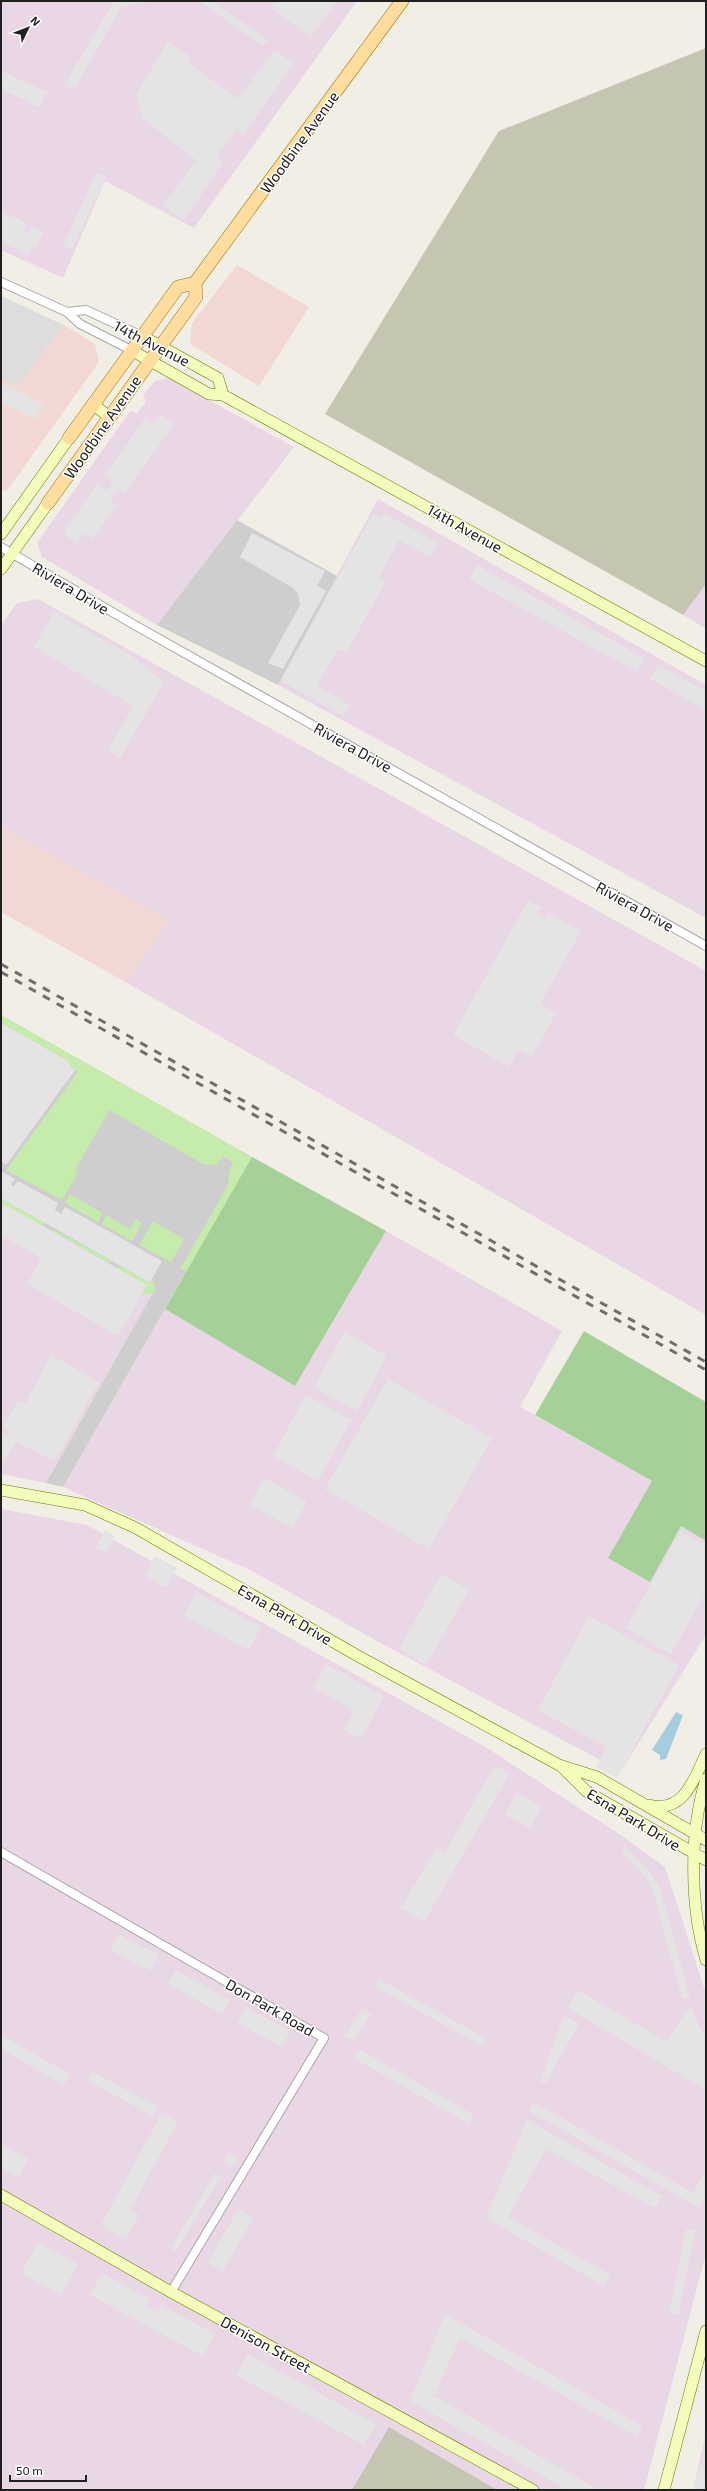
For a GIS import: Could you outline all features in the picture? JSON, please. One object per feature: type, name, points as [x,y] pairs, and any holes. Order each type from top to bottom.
[{"type":"main road","name":"Woodbine Avenue","points":[[1,569],[196,297],[196,283],[402,1]]},
{"type":"main road","name":"Woodbine Avenue","points":[[1,534],[131,350],[178,287],[196,283]]},
{"type":"main road","name":"14th Avenue","points":[[142,336],[218,378],[223,395]]},
{"type":"main road","name":"14th Avenue","points":[[131,350],[209,394],[223,395],[706,661]]},
{"type":"main road","points":[[93,404],[109,417]]},
{"type":"main road","name":"Esna Park Drive","points":[[1,1490],[85,1505],[136,1528],[358,1656],[559,1765],[596,1776],[701,1838],[695,1854],[694,1901],[706,1960]]},
{"type":"main road","points":[[640,1802],[661,1808],[676,1802],[690,1789],[706,1754]]},
{"type":"main road","name":"Esna Park Drive","points":[[559,1765],[586,1791],[695,1854]]},
{"type":"main road","points":[[701,1838],[706,1779]]},
{"type":"main road","points":[[695,1854],[706,1860]]},
{"type":"main road","name":"Denison Street","points":[[1,2194],[171,2292],[533,2490]]},
{"type":"main road","points":[[664,2490],[706,2330]]},
{"type":"street","name":"14th Avenue","points":[[1,282],[67,312],[80,324],[131,350]]},
{"type":"street","name":"14th Avenue","points":[[67,312],[86,310],[142,336]]},
{"type":"street","name":"Riviera Drive","points":[[1,546],[12,554],[131,623],[706,946]]},
{"type":"street","name":"Don Park Road","points":[[1,1852],[324,2038],[171,2292]]},
{"type":"shaded area","points":[[1,1],[357,1],[194,228],[105,181],[63,278],[1,250]]},
{"type":"shaded area","points":[[114,1],[154,1],[122,6],[74,90],[65,84]]},
{"type":"shaded area","points":[[199,1],[212,1],[268,40],[263,46]]},
{"type":"shaded area","points":[[276,1],[337,1],[311,37],[271,8]]},
{"type":"shaded area","points":[[168,42],[191,57],[187,62],[238,99],[274,50],[294,63],[244,134],[236,130],[217,156],[223,162],[184,220],[163,206],[196,160],[142,118],[136,94]]},
{"type":"shaded area","points":[[706,48],[706,584],[683,615],[325,414],[499,131]]},
{"type":"shaded area","points":[[1,71],[47,92],[39,107],[1,89]]},
{"type":"shaded area","points":[[96,173],[106,177],[72,250],[63,246]]},
{"type":"shaded area","points":[[1,212],[27,223],[24,231],[28,233],[31,227],[43,232],[36,248],[32,246],[29,255],[1,242]]},
{"type":"shaded area","points":[[237,265],[309,307],[259,386],[190,344],[192,323]]},
{"type":"shaded area","points":[[1,296],[64,325],[18,387],[1,379]]},
{"type":"shaded area","points":[[64,325],[95,344],[99,362],[6,492],[1,488],[1,379],[18,387]]},
{"type":"shaded area","points":[[169,378],[294,447],[157,625],[42,557],[37,543],[130,411],[137,413],[146,402],[143,395],[155,381]]},
{"type":"shaded area","points":[[1,383],[44,404],[35,419],[1,402]]},
{"type":"shaded area","points":[[160,414],[174,424],[125,493],[118,489],[110,500],[117,505],[93,539],[84,533],[77,543],[63,533],[97,484],[107,491],[113,482],[105,475],[146,417],[154,423]]},
{"type":"shaded area","points":[[378,499],[706,685],[706,918],[278,685]]},
{"type":"shaded area","points":[[384,513],[438,543],[430,557],[399,540],[379,577],[386,581],[346,653],[338,649],[317,686],[350,705],[344,716],[281,681],[373,514],[381,518]]},
{"type":"shaded area","points":[[237,520],[337,576],[278,685],[157,625]]},
{"type":"shaded area","points":[[252,533],[325,571],[317,586],[326,591],[283,669],[268,663],[300,605],[298,594],[293,588],[240,557]]},
{"type":"shaded area","points":[[477,565],[644,658],[637,672],[469,579]]},
{"type":"shaded area","points":[[706,584],[706,629],[683,615]]},
{"type":"shaded area","points":[[38,599],[706,971],[706,1315],[127,983],[169,920],[1,826],[1,625],[17,603]]},
{"type":"shaded area","points":[[54,612],[132,656],[164,682],[120,758],[108,750],[133,706],[34,647]]},
{"type":"shaded area","points":[[658,665],[706,691],[706,710],[650,679]]},
{"type":"shaded area","points":[[1,826],[169,920],[127,983],[1,912]]},
{"type":"shaded area","points":[[528,901],[541,907],[537,914],[545,918],[548,913],[581,931],[540,1004],[556,1013],[532,1057],[519,1050],[509,1067],[453,1035]]},
{"type":"shaded area","points":[[1,1015],[252,1157],[63,1487],[46,1483],[155,1289],[1,1208]]},
{"type":"shaded area","points":[[1,1023],[70,1062],[69,1065],[75,1070],[6,1165],[1,1161]]},
{"type":"shaded area","points":[[1,1171],[15,1179],[11,1184],[13,1187],[18,1181],[58,1203],[55,1210],[61,1214],[65,1207],[162,1261],[152,1279],[149,1282],[1,1198]]},
{"type":"shaded area","points":[[4,1204],[147,1285],[118,1336],[27,1284],[41,1258],[1,1235],[1,1210]]},
{"type":"shaded area","points":[[1,1208],[154,1291],[46,1483],[1,1474]]},
{"type":"shaded area","points":[[386,1231],[562,1331],[520,1407],[652,1481],[608,1558],[681,1526],[706,1541],[706,1635],[621,1771],[386,1646],[248,1569],[63,1487],[165,1309],[295,1386]]},
{"type":"shaded area","points":[[344,1332],[387,1356],[357,1411],[314,1387]]},
{"type":"shaded area","points":[[51,1355],[99,1382],[55,1461],[16,1442],[4,1462],[1,1461],[1,1433],[7,1436],[9,1431],[3,1428],[18,1400],[25,1404]]},
{"type":"shaded area","points":[[388,1379],[492,1438],[429,1549],[325,1489]]},
{"type":"shaded area","points":[[306,1395],[351,1420],[318,1481],[273,1456]]},
{"type":"shaded area","points":[[264,1478],[307,1501],[293,1528],[250,1505]]},
{"type":"shaded area","points":[[1,1509],[87,1525],[487,1748],[619,1834],[665,1867],[706,1994],[706,2253],[644,2490],[1,2490]]},
{"type":"shaded area","points":[[105,1530],[115,1536],[106,1554],[95,1548]]},
{"type":"shaded area","points":[[681,1531],[706,1546],[706,1592],[671,1654],[626,1628]]},
{"type":"shaded area","points":[[155,1556],[177,1568],[166,1588],[145,1576]]},
{"type":"shaded area","points":[[441,1574],[469,1590],[426,1665],[399,1649]]},
{"type":"shaded area","points":[[196,1592],[261,1627],[249,1650],[184,1616]]},
{"type":"shaded area","points":[[589,1616],[679,1665],[617,1778],[596,1767],[606,1747],[538,1710]]},
{"type":"shaded area","points":[[326,1664],[384,1696],[361,1739],[344,1730],[354,1710],[313,1688]]},
{"type":"shaded area","points":[[495,1765],[510,1773],[424,1922],[401,1908],[437,1847],[445,1852]]},
{"type":"shaded area","points":[[517,1793],[542,1806],[530,1828],[505,1815]]},
{"type":"shaded area","points":[[625,1847],[648,1869],[660,1888],[690,1998],[682,1998],[653,1891],[646,1877],[621,1851]]},
{"type":"shaded area","points":[[118,1934],[159,1955],[151,1971],[110,1950]]},
{"type":"shaded area","points":[[176,1970],[230,2000],[222,2014],[168,1984]]},
{"type":"shaded area","points":[[379,1979],[487,2039],[483,2046],[375,1987]]},
{"type":"shaded area","points":[[578,1990],[667,2042],[690,2005],[706,2041],[706,2090],[568,2008]]},
{"type":"shaded area","points":[[246,2007],[290,2031],[282,2047],[237,2023]]},
{"type":"shaded area","points":[[362,2008],[371,2014],[354,2041],[345,2036]]},
{"type":"shaded area","points":[[564,2015],[579,2024],[545,2084],[540,2081]]},
{"type":"shaded area","points":[[1,2035],[70,2074],[64,2085],[1,2049]]},
{"type":"shaded area","points":[[359,2049],[474,2115],[469,2124],[354,2058]]},
{"type":"shaded area","points":[[93,2072],[158,2107],[153,2116],[88,2081]]},
{"type":"shaded area","points":[[534,2102],[693,2193],[706,2170],[706,2195],[699,2208],[529,2111]]},
{"type":"shaded area","points":[[162,2113],[178,2122],[130,2210],[139,2215],[126,2239],[101,2225]]},
{"type":"shaded area","points":[[527,2120],[662,2196],[655,2208],[546,2149],[508,2217],[611,2275],[604,2286],[486,2218]]},
{"type":"shaded area","points":[[1,2145],[28,2159],[18,2178],[1,2168]]},
{"type":"shaded area","points":[[229,2154],[233,2154],[237,2160],[233,2166],[229,2166],[225,2162],[225,2158]]},
{"type":"shaded area","points":[[215,2173],[221,2176],[176,2251],[171,2248]]},
{"type":"shaded area","points":[[238,2209],[253,2218],[223,2271],[208,2263]]},
{"type":"shaded area","points":[[686,2229],[695,2231],[678,2315],[669,2313]]},
{"type":"shaded area","points":[[38,2243],[78,2264],[61,2295],[21,2273]]},
{"type":"shaded area","points":[[102,2273],[150,2299],[147,2305],[158,2311],[161,2305],[215,2334],[203,2356],[90,2295]]},
{"type":"shaded area","points":[[445,2314],[643,2426],[636,2436],[460,2338],[434,2396],[599,2490],[568,2490],[410,2401]]},
{"type":"shaded area","points":[[248,2354],[376,2424],[364,2445],[236,2375]]},
{"type":"shaded area","points":[[389,2427],[497,2490],[352,2490]]},
{"type":"shaded area","points":[[706,2432],[706,2490],[693,2490]]},
{"type":"shaded area","points":[[699,2466],[706,2467],[706,2490],[693,2490]]},
{"type":"green space","points":[[1,1015],[252,1157],[187,1272],[181,1268],[228,1185],[229,1172],[233,1162],[223,1156],[216,1165],[203,1164],[109,1110],[75,1171],[78,1173],[62,1200],[6,1170],[78,1072],[69,1065],[70,1062],[1,1023]]},
{"type":"green space","points":[[252,1157],[386,1231],[295,1386],[165,1309]]},
{"type":"green space","points":[[70,1194],[102,1213],[98,1222],[67,1204],[66,1201]]},
{"type":"green space","points":[[1,1198],[44,1222],[45,1226],[1,1208]]},
{"type":"green space","points":[[106,1215],[130,1229],[136,1219],[142,1223],[132,1241],[102,1224]]},
{"type":"green space","points":[[153,1221],[184,1239],[171,1262],[139,1245]]},
{"type":"green space","points":[[52,1229],[110,1260],[111,1264],[52,1231]]},
{"type":"green space","points":[[121,1266],[149,1282],[152,1279],[155,1285],[153,1293],[147,1295],[142,1293],[118,1268]]},
{"type":"green space","points":[[584,1331],[706,1402],[706,1541],[681,1526],[650,1582],[608,1558],[652,1481],[535,1415]]},
{"type":"water","points":[[676,1712],[683,1715],[666,1759],[660,1760],[660,1755],[652,1750]]},
{"type":"railway","points":[[1,964],[706,1362]]},
{"type":"railway","points":[[1,972],[706,1370]]}]
